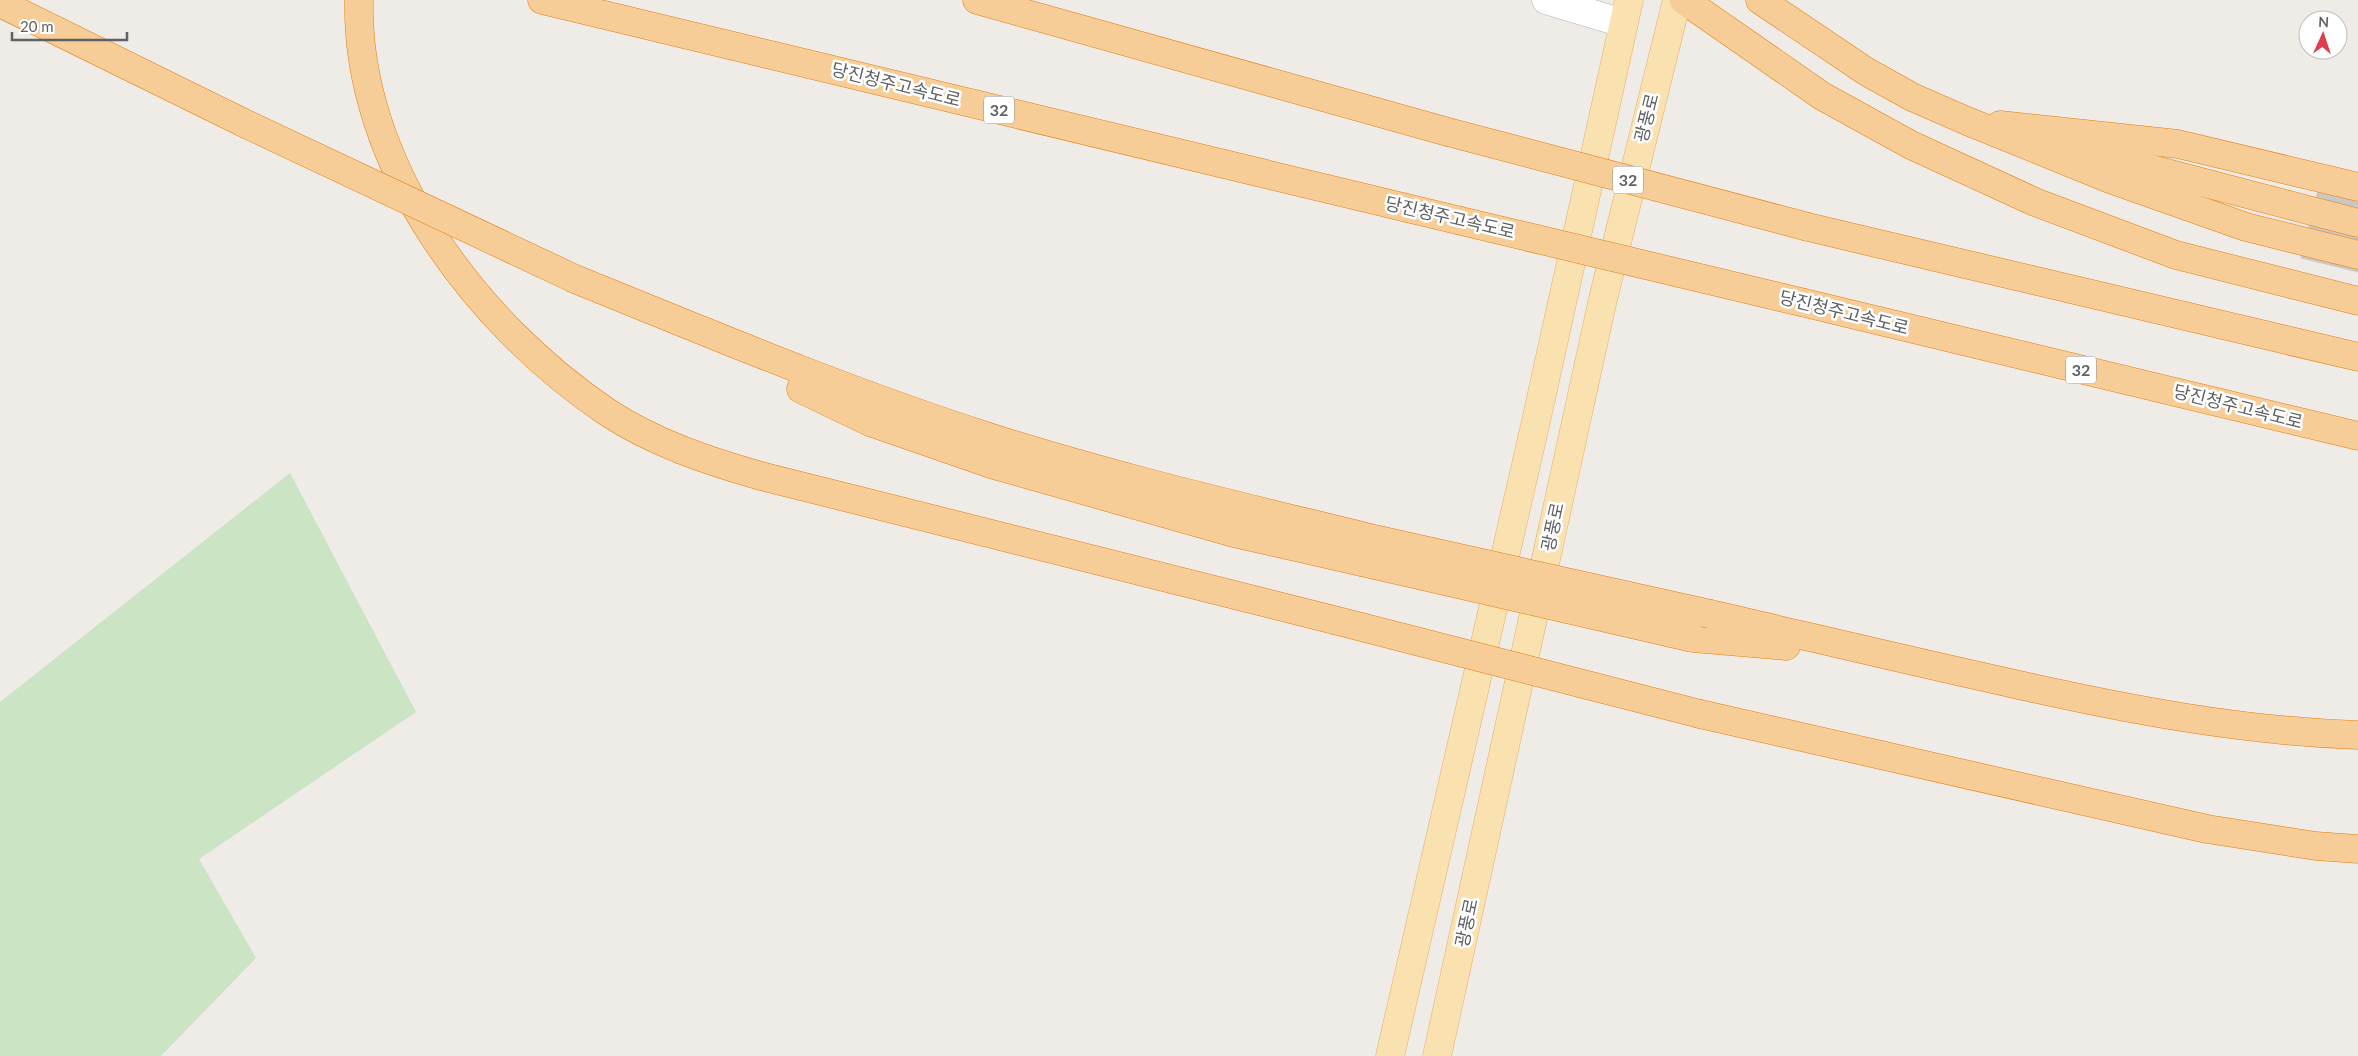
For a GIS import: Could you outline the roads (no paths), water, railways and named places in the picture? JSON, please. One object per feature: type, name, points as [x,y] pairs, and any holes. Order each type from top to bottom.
[{"type":"highway","points":[[358,0],[361,52],[373,111],[396,171],[417,211],[489,309],[548,366],[608,412],[679,449],[761,476],[1700,714],[2170,822],[2316,846],[2358,849]]},
{"type":"highway","name":"당진청주고속도로","points":[[542,0],[2358,436]]},
{"type":"highway","name":"32","points":[[978,0],[1448,132],[1808,227],[2358,356]]},
{"type":"highway","points":[[1684,0],[1822,96],[1911,144],[2044,205],[2176,255],[2358,301]]},
{"type":"highway","points":[[1760,0],[1826,46],[1912,97],[1967,121],[2110,179],[2246,227],[2358,255]]},
{"type":"highway","points":[[0,3],[246,124],[575,279],[840,386],[987,437],[1196,495],[1368,550],[1693,638],[1883,655]]},
{"type":"highway","points":[[1967,121],[2178,144],[2358,187]]},
{"type":"highway","points":[[1967,121],[2358,223]]},
{"type":"highway","points":[[1368,550],[1710,614],[2116,707],[2209,722],[2307,733],[2358,735]]},
{"type":"main road","name":"광풍로","points":[[1437,1056],[1603,299],[1677,0]]},
{"type":"main road","points":[[1390,1056],[1532,440],[1626,12]]},
{"type":"lane","points":[[1546,0],[1626,12]]},
{"type":"lane","points":[[2307,733],[2358,731]]}]
